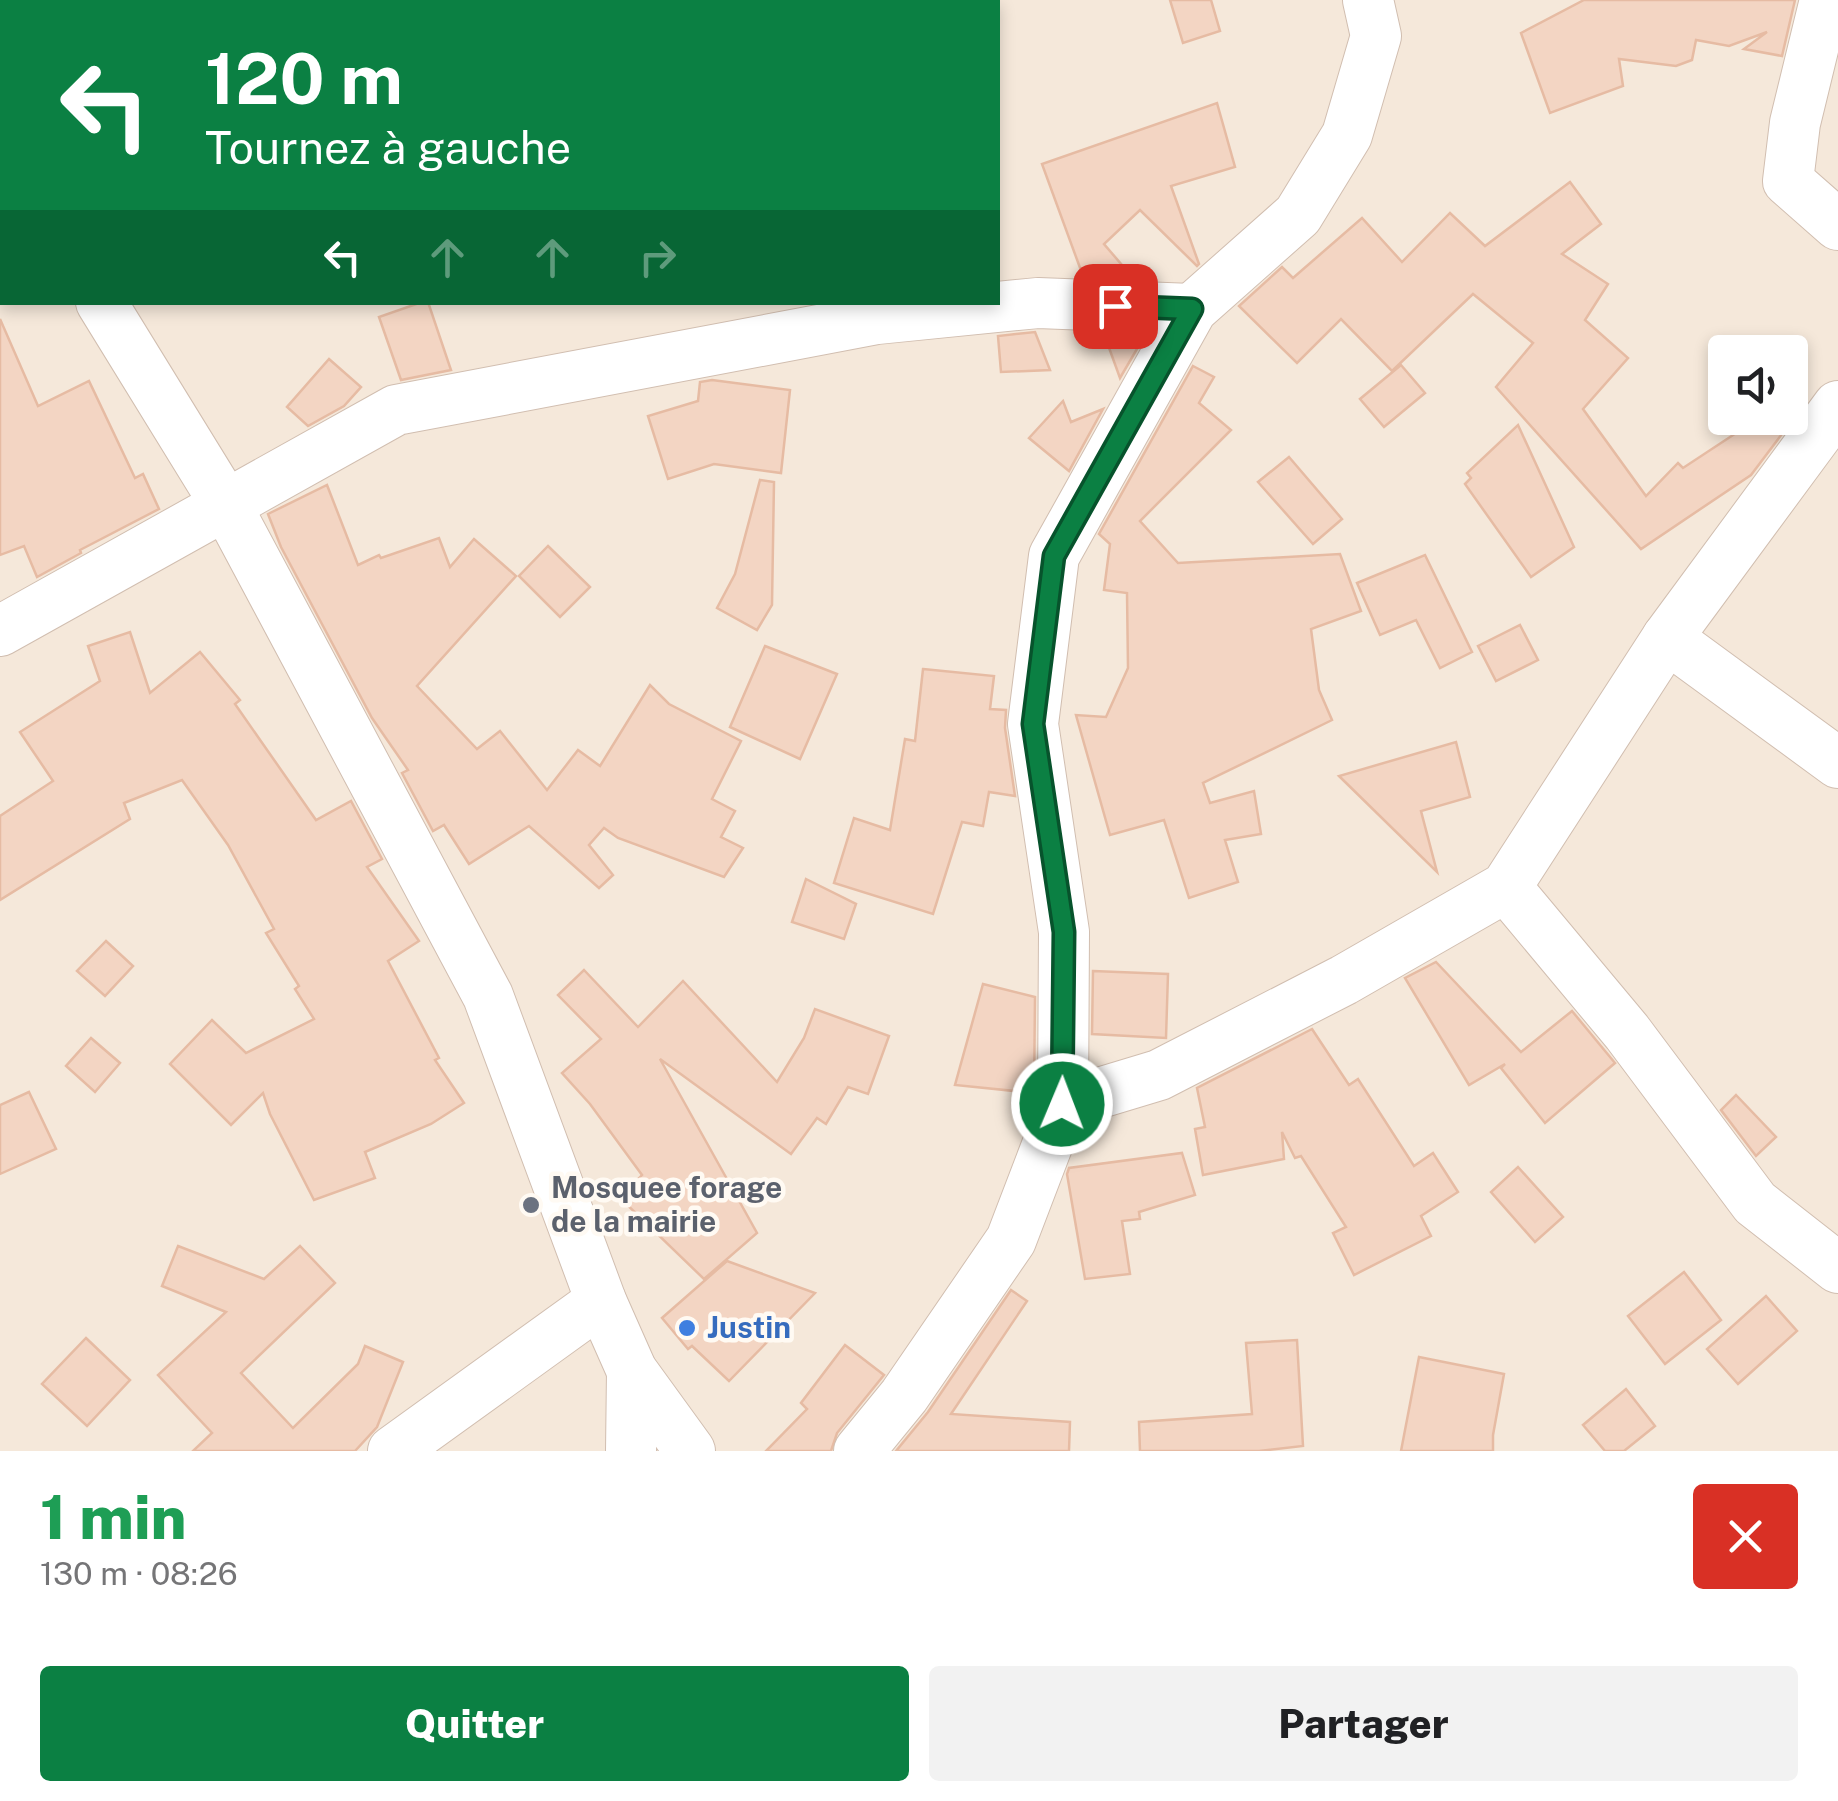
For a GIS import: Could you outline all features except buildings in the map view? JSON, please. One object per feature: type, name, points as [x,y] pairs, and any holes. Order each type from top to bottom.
[{"type":"street","points":[[859,1451],[904,1396],[1011,1240],[1062,1104],[1064,932],[1033,724],[1054,556],[1192,309],[1298,215],[1347,136],[1376,36],[1368,0]]},
{"type":"street","points":[[1825,0],[1794,124],[1788,181],[1838,225]]},
{"type":"street","points":[[0,631],[396,410],[877,319],[1038,302],[1192,309]]},
{"type":"street","points":[[104,305],[226,505],[488,996],[602,1301],[632,1370],[690,1451]]},
{"type":"street","points":[[1062,1104],[1159,1076],[1344,980],[1506,887],[1667,638],[1838,406]]},
{"type":"street","points":[[1667,638],[1838,763]]},
{"type":"street","points":[[1506,887],[1628,1032],[1755,1203],[1838,1268]]},
{"type":"street","points":[[393,1451],[602,1301]]},
{"type":"street","points":[[631,1451],[632,1370]]},
{"type":"shaded area","points":[[1000,0],[1838,0],[1838,1451],[0,1451],[0,305],[1000,305]]},
{"type":"place","name":"Mosquee forage de la mairie","points":[[531,1205]]},
{"type":"place","name":"Justin","points":[[687,1328]]},
{"type":"route","points":[[1062,1104],[1064,932],[1033,724],[1054,556],[1192,309],[1115,306]]}]
